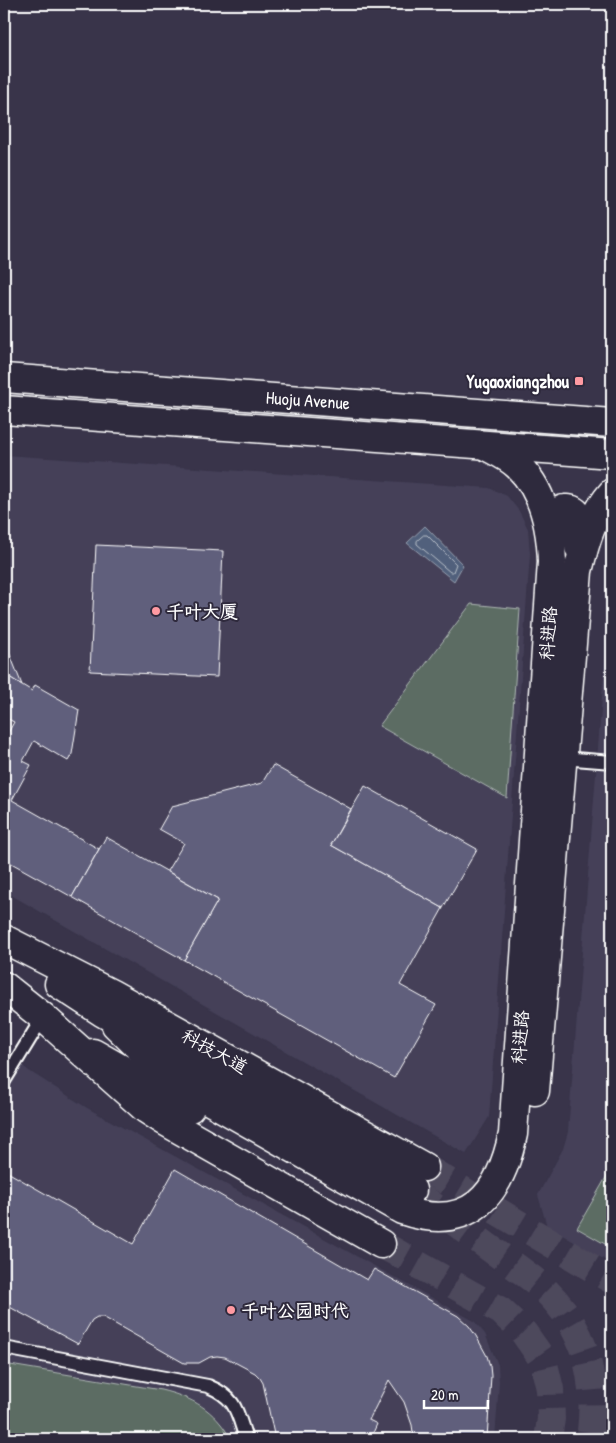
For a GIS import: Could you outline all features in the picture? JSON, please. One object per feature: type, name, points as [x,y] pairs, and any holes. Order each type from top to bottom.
[{"type":"main road","name":"Huoju Avenue","points":[[4,378],[612,423]]},
{"type":"main road","name":"Huoju Avenue","points":[[4,410],[612,454]]},
{"type":"main road","name":"科进路","points":[[102,1012],[156,1065],[189,1088],[402,1210],[429,1217],[444,1217],[472,1209],[486,1198],[503,1171],[509,1155],[513,1134],[551,592],[552,547],[547,517],[527,476],[508,458],[486,446]]},
{"type":"main road","points":[[578,571],[584,543],[592,522],[601,506],[612,493]]},
{"type":"main road","points":[[70,1040],[396,1223],[426,1232],[445,1233],[463,1230],[481,1223],[497,1211],[509,1198],[523,1168],[532,1134],[578,571],[580,528],[579,516],[576,512],[566,508],[557,514],[552,547]]},
{"type":"main road","name":"科技大道","points":[[4,939],[112,994],[418,1178],[102,1012]]},
{"type":"main road","points":[[4,949],[102,1012]]},
{"type":"main road","points":[[4,986],[70,1040],[146,1109],[381,1244]]},
{"type":"lane","points":[[562,758],[612,762]]},
{"type":"lane","points":[[4,1081],[42,1017]]},
{"type":"lane","points":[[4,1348],[208,1386],[221,1391],[235,1406],[246,1439]]},
{"type":"shaded area","points":[[4,455],[489,488],[507,496],[519,511],[528,529],[530,554],[489,1117],[466,1154],[4,891]]},
{"type":"shaded area","points":[[612,569],[612,1264],[547,1226],[538,1195],[563,1149],[568,1132]]},
{"type":"shaded area","name":"千叶公园时代","points":[[4,1051],[29,1071],[87,1108],[474,1321],[485,1334],[498,1365],[499,1382],[495,1439],[231,1439],[217,1419],[202,1406],[183,1396],[161,1390],[4,1364]]},
{"type":"shaded area","points":[[612,1410],[612,1439],[601,1439],[605,1413]]},
{"type":"green space","points":[[471,604],[520,609],[507,798],[379,726]]},
{"type":"green space","points":[[608,1174],[612,1177],[612,1248],[577,1228]]},
{"type":"green space","points":[[4,1364],[172,1393],[193,1401],[210,1412],[231,1439],[4,1439]]},
{"type":"water","points":[[425,526],[463,565],[454,581],[407,543]]},
{"type":"building","name":"千叶大厦","points":[[96,545],[223,551],[217,677],[90,671]]},
{"type":"building","points":[[4,645],[7,647],[22,685],[4,674]]},
{"type":"building","points":[[4,674],[32,691],[35,685],[79,710],[72,754],[68,761],[34,741],[23,761],[31,765],[12,800],[99,849],[72,897],[4,859],[4,740],[14,722],[4,717]]},
{"type":"building","points":[[273,765],[351,809],[331,845],[443,908],[400,985],[436,1005],[394,1078],[184,960],[218,900],[167,871],[184,843],[159,829],[172,806],[262,783]]},
{"type":"building","points":[[365,786],[477,849],[443,908],[331,845]]},
{"type":"building","points":[[106,837],[218,900],[184,960],[72,897]]},
{"type":"building","name":"千叶公园时代","points":[[175,1169],[367,1280],[374,1269],[458,1316],[476,1336],[487,1356],[490,1366],[487,1439],[414,1439],[412,1425],[404,1402],[389,1380],[369,1420],[377,1424],[373,1433],[358,1436],[357,1439],[275,1439],[263,1383],[260,1378],[255,1373],[225,1357],[210,1357],[199,1363],[184,1363],[103,1317],[97,1317],[92,1320],[78,1344],[4,1304],[4,1170],[133,1244]]},
{"type":"tunnel","points":[[424,1167],[612,1280]]},
{"type":"tunnel","points":[[412,1190],[535,1281],[566,1314],[585,1352],[590,1373],[592,1394],[590,1439]]},
{"type":"tunnel","points":[[381,1244],[501,1311],[524,1333],[543,1360],[550,1389],[551,1419],[548,1439]]},
{"type":"place","name":"Yugaoxiangzhou","points":[[579,381]]},
{"type":"place","name":"千叶大厦","points":[[156,611]]},
{"type":"place","name":"千叶公园时代","points":[[231,1310]]}]
